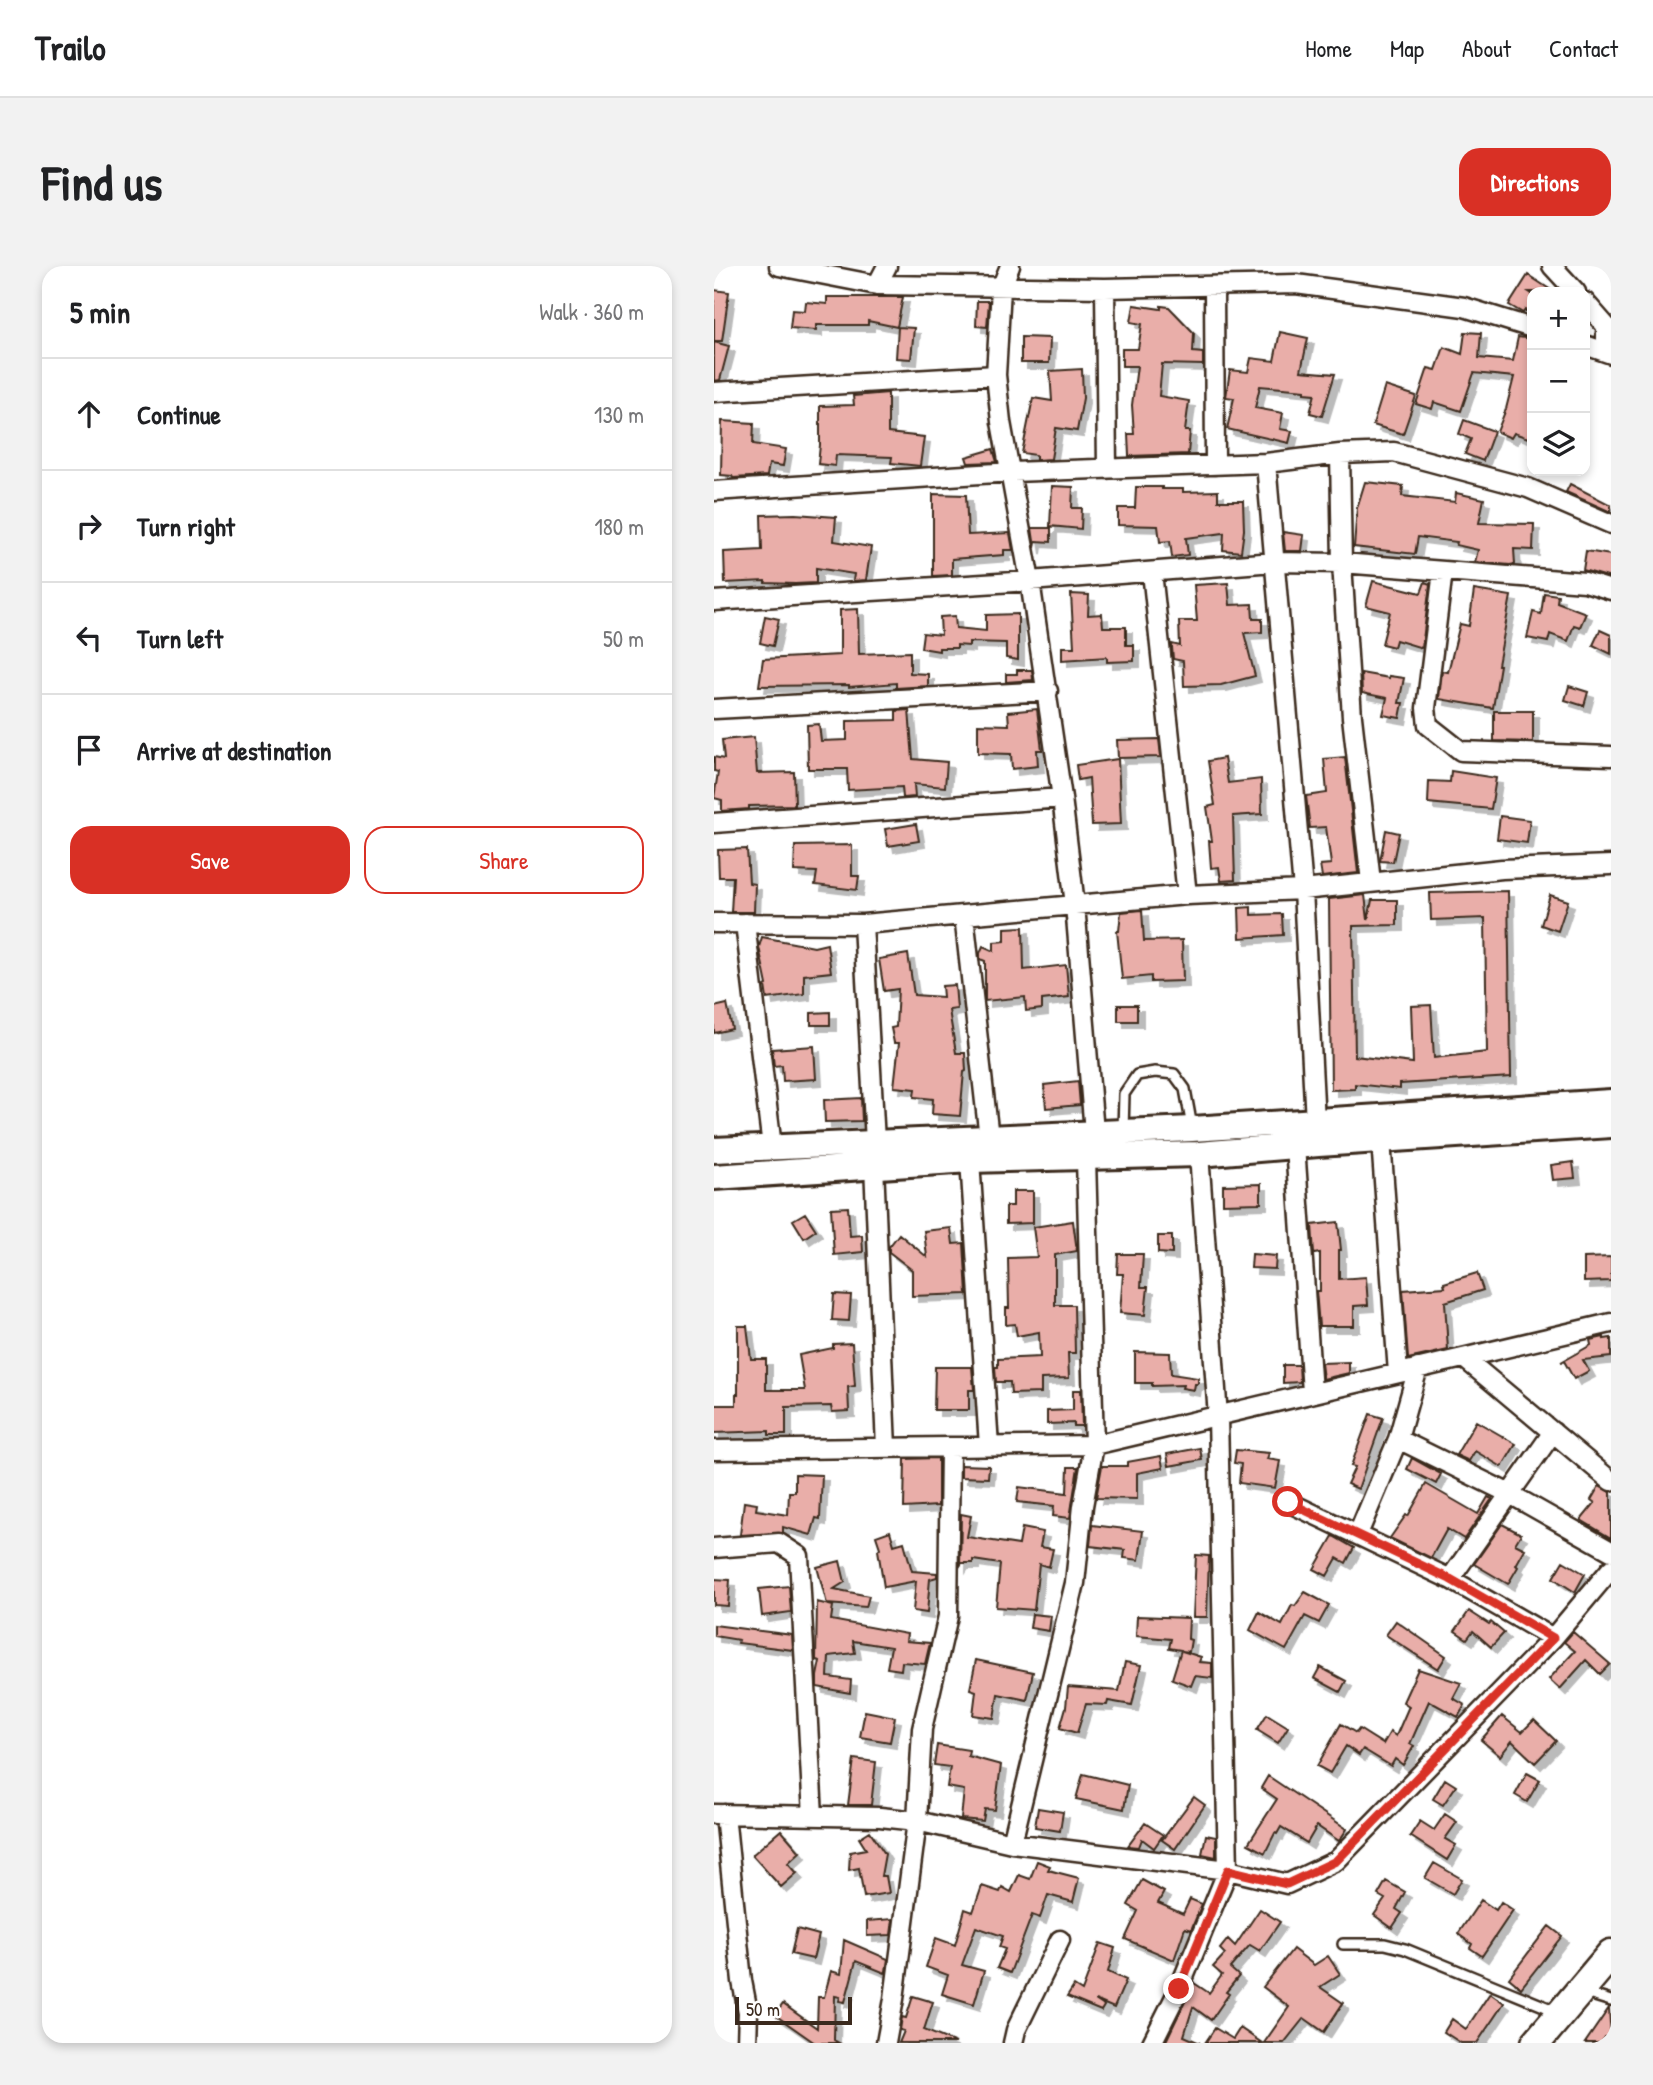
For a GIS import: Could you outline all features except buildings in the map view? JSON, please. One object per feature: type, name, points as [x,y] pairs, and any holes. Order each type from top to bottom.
[{"type":"highway","points":[[1536,2043],[1611,1954]]},
{"type":"main road","points":[[714,1177],[989,1138],[1315,1122],[1611,1102]]},
{"type":"main road","points":[[714,1150],[772,1147],[970,1160],[1086,1159],[1199,1154],[1611,1125]]},
{"type":"street","points":[[779,266],[877,285],[1105,288],[1296,284],[1464,307],[1527,326]]},
{"type":"street","points":[[877,285],[887,266]]},
{"type":"street","points":[[1010,266],[1001,288],[996,375],[1000,422],[1012,472],[1015,506],[1048,691],[1075,905],[1094,1132],[1086,1159],[1094,1445],[1083,1506],[1075,1583],[1012,1843]]},
{"type":"street","points":[[1552,266],[1571,287]]},
{"type":"street","points":[[1214,286],[1215,464]]},
{"type":"street","points":[[1105,288],[1107,469]]},
{"type":"street","points":[[1590,308],[1606,326],[1609,353],[1590,347]]},
{"type":"street","points":[[714,392],[996,375]]},
{"type":"street","points":[[714,491],[1012,472],[1266,463],[1340,454],[1394,452],[1528,488],[1611,524]]},
{"type":"street","points":[[1340,454],[1342,563],[1352,717],[1371,883]]},
{"type":"street","points":[[1266,463],[1303,890],[1315,1122]]},
{"type":"street","points":[[714,601],[1274,562],[1342,563],[1585,582],[1611,590]]},
{"type":"street","points":[[1443,571],[1426,708],[1428,725],[1461,751],[1611,756]]},
{"type":"street","points":[[1152,572],[1187,895]]},
{"type":"street","points":[[714,709],[1048,691]]},
{"type":"street","points":[[714,823],[1062,799]]},
{"type":"street","points":[[714,923],[863,924],[1187,895],[1303,890],[1502,869],[1611,865]]},
{"type":"street","points":[[964,915],[989,1138]]},
{"type":"street","points":[[745,923],[772,1147]]},
{"type":"street","points":[[863,924],[886,1448]]},
{"type":"street","points":[[1381,1140],[1398,1373]]},
{"type":"street","points":[[1295,1146],[1312,1392]]},
{"type":"street","points":[[1152,2043],[1179,1989],[1228,1870],[1218,1417],[1199,1154]]},
{"type":"street","points":[[970,1160],[989,1446]]},
{"type":"street","points":[[714,1450],[1094,1445],[1611,1323]]},
{"type":"street","points":[[1464,1358],[1611,1480]]},
{"type":"street","points":[[1358,1534],[1398,1439],[1418,1368]]},
{"type":"street","points":[[1450,1579],[1553,1432]]},
{"type":"street","points":[[1398,1439],[1510,1493],[1611,1551]]},
{"type":"street","points":[[886,2043],[917,1821],[922,1729],[948,1616],[950,1447]]},
{"type":"street","points":[[1288,1502],[1450,1579],[1553,1638]]},
{"type":"street","points":[[714,1548],[779,1543],[799,1556],[813,1816]]},
{"type":"street","points":[[747,2043],[748,2012],[720,1814],[880,1817],[917,1821],[1012,1843],[1228,1870],[1287,1884],[1336,1861],[1553,1638],[1611,1569]]},
{"type":"street","points":[[1013,2043],[1016,2030],[1060,1940]]},
{"type":"lane","points":[[1123,1132],[1124,1094],[1137,1075],[1156,1072],[1174,1074],[1185,1089],[1192,1129]]},
{"type":"lane","points":[[1343,1944],[1385,1944],[1405,1949],[1561,2013]]},
{"type":"lane","points":[[1580,1991],[1611,2001]]},
{"type":"route","points":[[1179,1989],[1228,1870],[1287,1884],[1336,1861],[1553,1638],[1450,1579],[1288,1502]]}]
